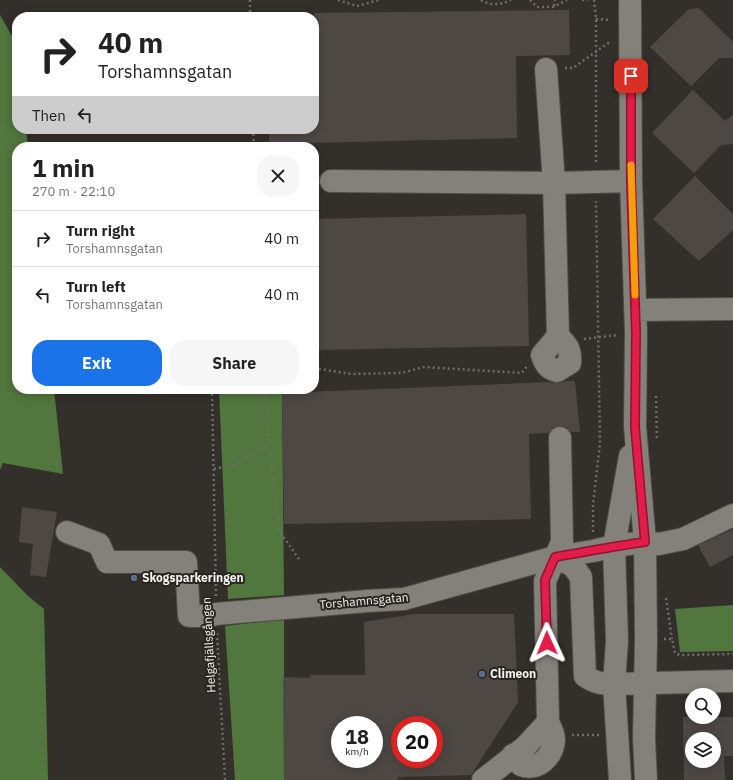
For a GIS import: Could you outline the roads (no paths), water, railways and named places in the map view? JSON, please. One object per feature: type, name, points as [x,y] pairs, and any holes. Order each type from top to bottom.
[{"type":"street","points":[[630,0],[631,181],[635,310],[635,427],[645,542],[646,684],[644,738],[646,780]]},
{"type":"street","points":[[546,69],[554,183],[558,336]]},
{"type":"street","points":[[331,181],[554,183],[631,181]]},
{"type":"street","points":[[635,310],[733,308]]},
{"type":"street","points":[[620,780],[614,684],[617,641],[614,546],[635,427]]},
{"type":"street","points":[[484,780],[513,755],[525,747],[548,722],[545,580],[562,542],[560,438]]},
{"type":"street","name":"Torshamnsgatan","points":[[67,532],[99,544],[107,562],[186,562],[188,616],[209,616],[216,614],[367,600],[404,599],[555,557],[614,546],[645,542],[659,544],[683,539],[733,515]]},
{"type":"street","points":[[555,557],[573,566],[580,577],[585,676],[600,684],[733,681]]},
{"type":"place","name":"Skogsparkeringen","points":[[134,578]]},
{"type":"place","name":"Climeon","points":[[482,674]]}]
